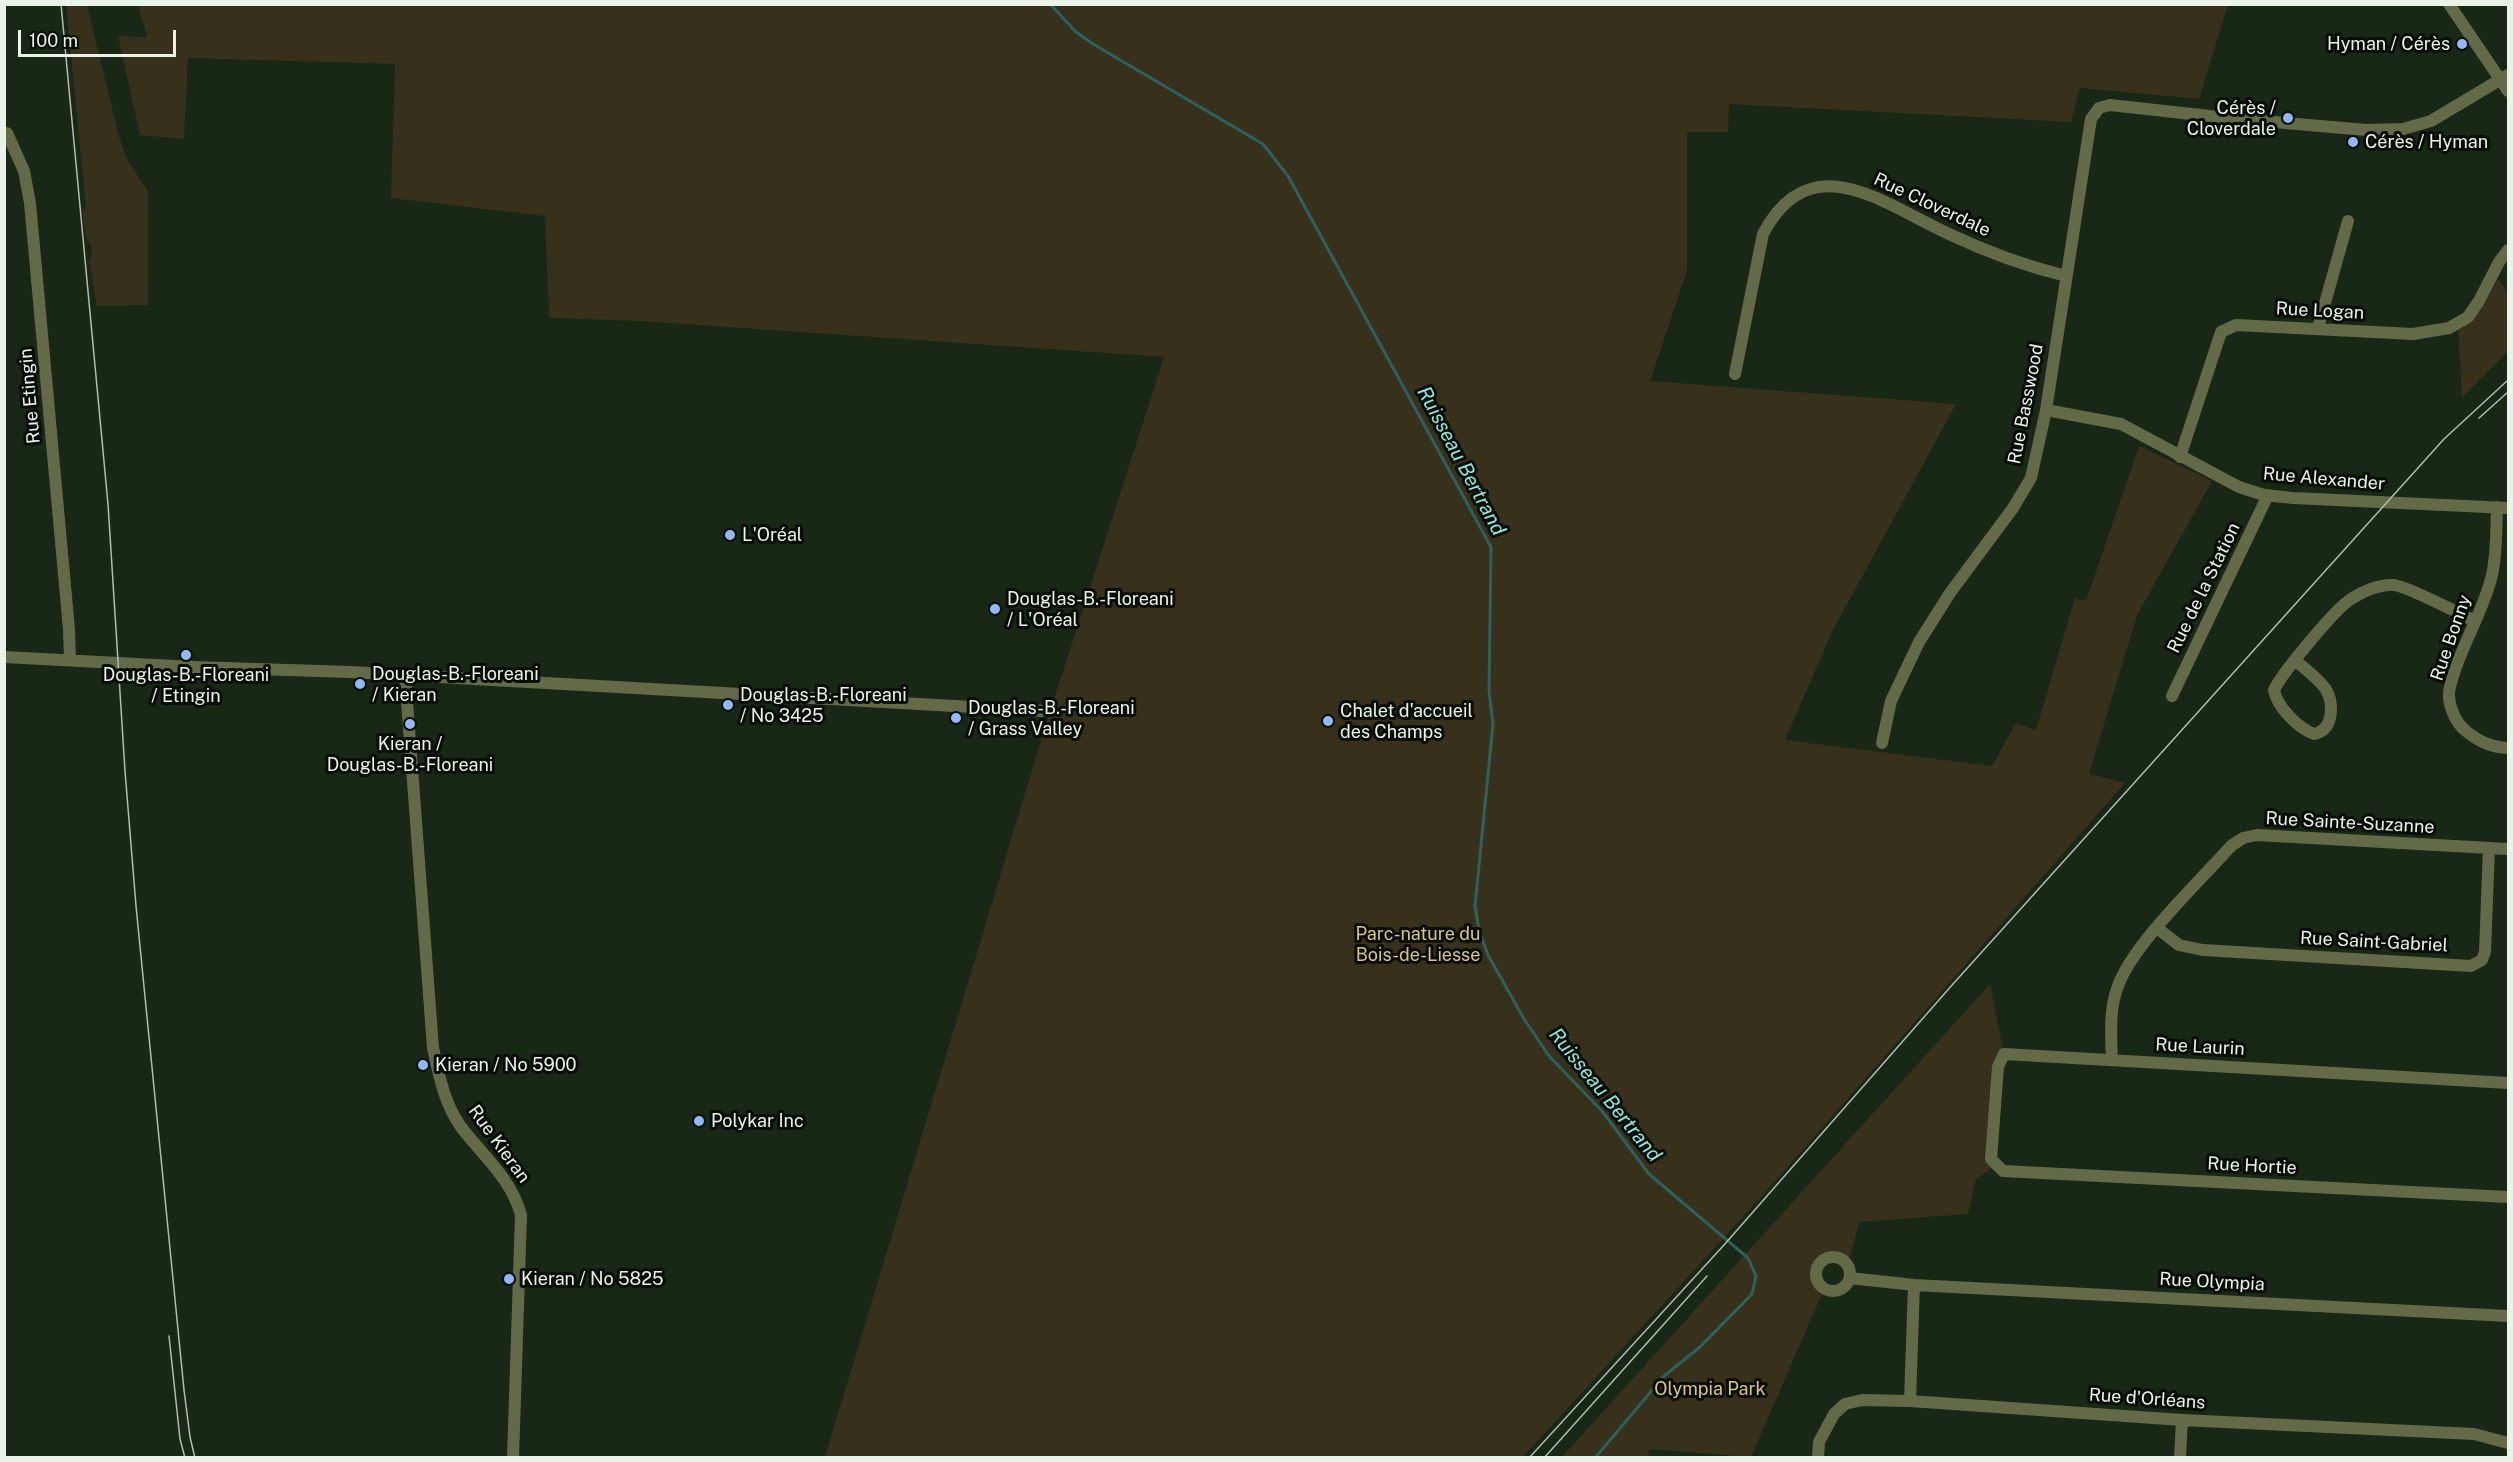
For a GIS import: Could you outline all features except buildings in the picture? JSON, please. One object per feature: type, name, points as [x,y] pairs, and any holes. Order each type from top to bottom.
[{"type":"street","points":[[2450,4],[2505,78],[2508,91]]},
{"type":"street","name":"Rue Basswood","points":[[1882,743],[1891,701],[1919,642],[1950,593],[2013,508],[2031,478],[2046,410],[2091,119],[2099,108],[2110,105],[2354,129],[2403,129],[2431,121],[2505,78]]},
{"type":"street","name":"Rue Etingin","points":[[7,133],[24,171],[30,203],[70,660]]},
{"type":"street","name":"Rue Cloverdale","points":[[1735,374],[1763,234],[1773,215],[1788,201],[1804,191],[1821,187],[1862,191],[1983,249],[2027,266],[2066,276]]},
{"type":"street","points":[[2318,328],[2348,221]]},
{"type":"street","name":"Rue Logan","points":[[2180,457],[2221,332],[2236,325],[2412,334],[2449,328],[2469,317],[2499,261],[2508,250]]},
{"type":"street","name":"Rue Alexander","points":[[2046,410],[2121,424],[2239,487],[2268,495],[2303,499],[2503,507]]},
{"type":"street","name":"Rue de la Station","points":[[2172,696],[2268,495]]},
{"type":"street","name":"Rue Bonny","points":[[2503,507],[2492,577],[2449,689],[2452,710],[2461,727],[2479,741],[2495,747],[2508,748]]},
{"type":"street","points":[[2295,660],[2324,686],[2331,697],[2329,722],[2320,732],[2314,734],[2286,712],[2275,698],[2274,690],[2277,682],[2295,660],[2348,600],[2368,589],[2395,585],[2475,621]]},
{"type":"street","points":[[4,657],[405,675],[1043,711]]},
{"type":"street","name":"Rue Kieran","points":[[405,675],[433,1048],[449,1106],[461,1126],[507,1182],[516,1198],[521,1215],[513,1458]]},
{"type":"street","name":"Rue Sainte-Suzanne","points":[[2112,1060],[2111,1026],[2117,987],[2126,968],[2157,928],[2231,846],[2243,838],[2257,835],[2508,849]]},
{"type":"street","name":"Rue Saint-Gabriel","points":[[2157,928],[2179,945],[2203,950],[2471,966],[2482,960],[2485,952],[2489,848]]},
{"type":"street","name":"Rue Laurin","points":[[1995,1166],[1990,1159],[1998,1067],[2004,1054],[2508,1083]]},
{"type":"street","name":"Rue Hortie","points":[[1995,1166],[2003,1171],[2508,1197]]},
{"type":"street","name":"Rue Olympia","points":[[1850,1278],[1914,1285],[2508,1316]]},
{"type":"street","points":[[1910,1401],[1914,1285]]},
{"type":"street","name":"Rue d'Orléans","points":[[1818,1458],[1819,1442],[1826,1426],[1845,1404],[1862,1400],[1910,1401],[2182,1420],[2474,1434],[2508,1443]]},
{"type":"street","points":[[2180,1458],[2182,1420]]},
{"type":"green space","name":"Parc-nature du Bois-de-Liesse","points":[[138,4],[2228,5],[2199,99],[2080,88],[2071,122],[1729,104],[1728,132],[1687,132],[1687,270],[1650,381],[1956,404],[1832,632],[1785,740],[1992,766],[2016,723],[2036,730],[2075,598],[2086,601],[2139,446],[2212,481],[2137,615],[2089,774],[2125,783],[1763,1195],[1523,1457],[825,1457],[1042,737],[1164,357],[641,321],[549,318],[545,216],[391,198],[395,64],[188,58],[184,139],[140,135],[118,36],[147,37]]},
{"type":"green space","points":[[66,5],[87,5],[119,137],[127,159],[148,191],[148,305],[97,306],[89,261],[92,254],[90,243],[86,238],[82,209],[86,208]]},
{"type":"green space","points":[[2498,279],[2508,293],[2508,351],[2462,398],[2458,326],[2478,312],[2487,301]]},
{"type":"green space","name":"Olympia Park","points":[[1990,984],[2004,1054],[1995,1166],[1976,1179],[1968,1214],[1859,1222],[1848,1265],[1842,1259],[1834,1257],[1820,1263],[1816,1273],[1821,1286],[1829,1291],[1840,1290],[1821,1296],[1751,1457],[1649,1449],[1648,1457],[1561,1458]]},
{"type":"waterway","name":"Ruisseau Bertrand","points":[[1050,4],[1076,32],[1093,44],[1263,144],[1288,176],[1491,547],[1489,691],[1493,724],[1475,906],[1479,930],[1488,955],[1524,1019],[1549,1056],[1602,1111],[1649,1174],[1748,1258],[1756,1276],[1752,1294],[1700,1347],[1664,1376],[1595,1458]]},
{"type":"tram line","points":[[61,4],[108,504],[136,906],[184,1390],[195,1458]]},
{"type":"tram line","points":[[1529,1458],[1724,1245],[1953,984],[2444,439],[2508,380]]},
{"type":"tram line","points":[[2479,418],[2508,392]]},
{"type":"tram line","points":[[1544,1458],[1707,1276]]},
{"type":"tram line","points":[[169,1336],[180,1439],[185,1458]]},
{"type":"place","name":"Hyman / Cérès","points":[[2462,44]]},
{"type":"place","name":"Cérès / Cloverdale","points":[[2288,118]]},
{"type":"place","name":"Cérès / Hyman","points":[[2353,142]]},
{"type":"place","name":"L'Oréal","points":[[730,535]]},
{"type":"place","name":"Douglas-B.-Floreani / L'Oréal","points":[[995,609]]},
{"type":"place","name":"Douglas-B.-Floreani / Etingin","points":[[186,655]]},
{"type":"place","name":"Douglas-B.-Floreani / Kieran","points":[[360,684]]},
{"type":"place","name":"Douglas-B.-Floreani / No 3425","points":[[728,705]]},
{"type":"place","name":"Douglas-B.-Floreani / Grass Valley","points":[[956,718]]},
{"type":"place","name":"Chalet d'accueil des Champs","points":[[1328,721]]},
{"type":"place","name":"Kieran / Douglas-B.-Floreani","points":[[410,724]]},
{"type":"place","name":"Kieran / No 5900","points":[[423,1065]]},
{"type":"place","name":"Polykar Inc","points":[[699,1121]]},
{"type":"place","name":"Kieran / No 5825","points":[[509,1279]]}]
